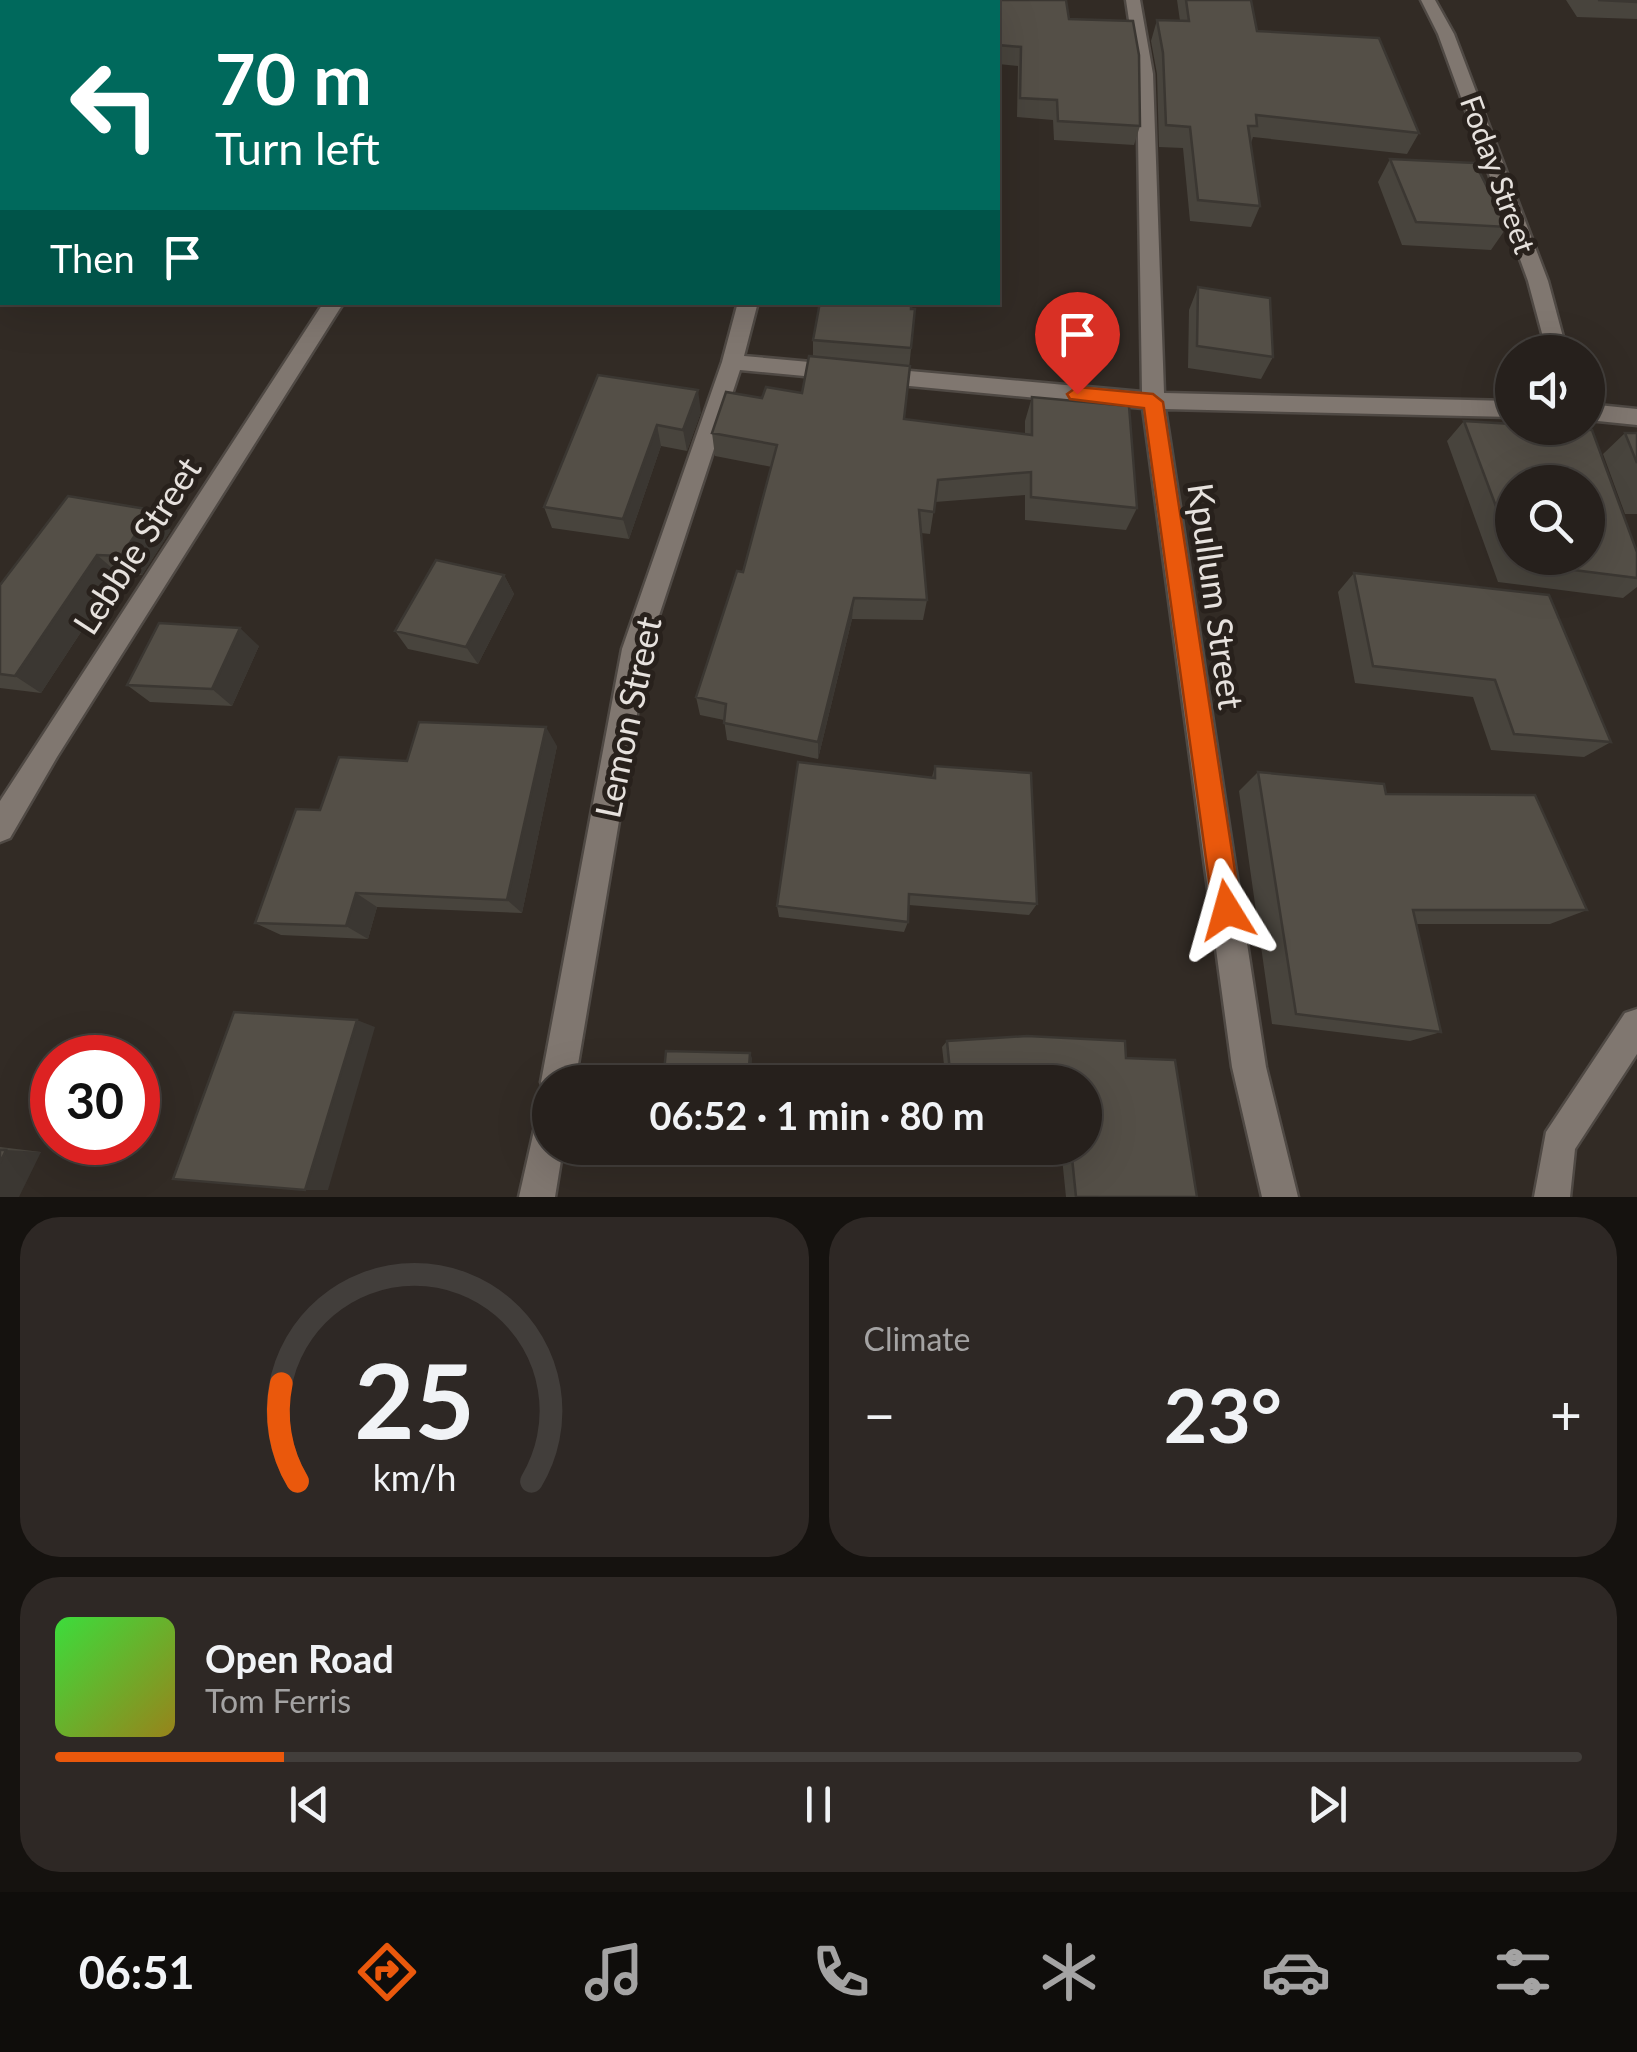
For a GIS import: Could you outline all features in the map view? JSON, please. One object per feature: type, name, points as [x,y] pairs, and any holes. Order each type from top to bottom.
[{"type":"street","name":"Kpullum Street","points":[[1133,0],[1145,74],[1153,402],[1249,1067],[1280,1197]]},
{"type":"street","name":"Foday Street","points":[[1428,0],[1446,34],[1538,281],[1553,335]]},
{"type":"street","name":"Lebbie Street","points":[[0,828],[332,305]]},
{"type":"street","name":"Lemon Street","points":[[561,1065],[635,649],[732,362],[747,305]]},
{"type":"street","points":[[732,362],[1153,402],[1495,410]]},
{"type":"street","points":[[1605,414],[1637,417]]},
{"type":"street","points":[[1552,1197],[1558,1144],[1637,1025]]},
{"type":"street","points":[[537,1197],[543,1165]]},
{"type":"building","points":[[1000,0],[1066,0],[1069,19],[1133,21],[1139,55],[1140,126],[1058,121],[1057,100],[1020,98],[1021,47],[1000,45]]},
{"type":"building","points":[[1186,0],[1251,0],[1257,31],[1379,38],[1419,133],[1256,115],[1257,126],[1248,126],[1260,206],[1198,200],[1190,127],[1166,125],[1163,53],[1157,20],[1189,21]]},
{"type":"building","points":[[1390,159],[1475,163],[1507,227],[1416,222]]},
{"type":"building","points":[[1198,287],[1270,298],[1273,357],[1197,346]]},
{"type":"building","points":[[819,305],[911,305],[915,309],[911,348],[813,340]]},
{"type":"building","points":[[809,356],[910,366],[904,419],[1032,435],[1032,397],[1129,406],[1137,508],[1031,497],[1031,472],[938,480],[934,512],[919,510],[927,600],[854,598],[818,742],[724,723],[726,704],[696,697],[737,571],[743,572],[777,445],[712,433],[726,392],[762,398],[766,387],[802,393]]},
{"type":"building","points":[[598,375],[698,390],[683,430],[657,425],[623,519],[544,507]]},
{"type":"building","points":[[1464,421],[1495,423],[1495,445],[1598,445],[1605,465],[1495,465],[1495,504]]},
{"type":"building","points":[[1625,433],[1637,433],[1637,463]]},
{"type":"building","points":[[1605,465],[1637,552],[1637,578],[1605,574]]},
{"type":"building","points":[[68,496],[152,510],[121,556],[97,555],[15,676],[0,674],[0,585]]},
{"type":"building","points":[[436,560],[504,575],[466,647],[395,631]]},
{"type":"building","points":[[1354,573],[1549,595],[1611,742],[1514,734],[1495,680],[1373,666]]},
{"type":"building","points":[[159,623],[240,628],[212,689],[127,685]]},
{"type":"building","points":[[419,722],[546,727],[507,900],[356,893],[346,926],[255,923],[296,809],[320,810],[339,757],[407,761]]},
{"type":"building","points":[[798,762],[935,778],[935,766],[1031,773],[1037,904],[909,894],[908,922],[777,906]]},
{"type":"building","points":[[1258,772],[1384,784],[1386,794],[1535,795],[1587,910],[1413,910],[1441,1032],[1296,1014]]},
{"type":"building","points":[[234,1012],[357,1020],[305,1190],[173,1179]]},
{"type":"building","points":[[1027,1036],[1125,1041],[1126,1058],[1175,1060],[1197,1197],[1076,1197],[1073,1165],[1102,1165],[1102,1065],[949,1065],[947,1041]]},
{"type":"building","points":[[666,1051],[750,1053],[749,1065],[665,1065]]},
{"type":"route","points":[[1077,394],[1153,402],[1227,910]]}]
